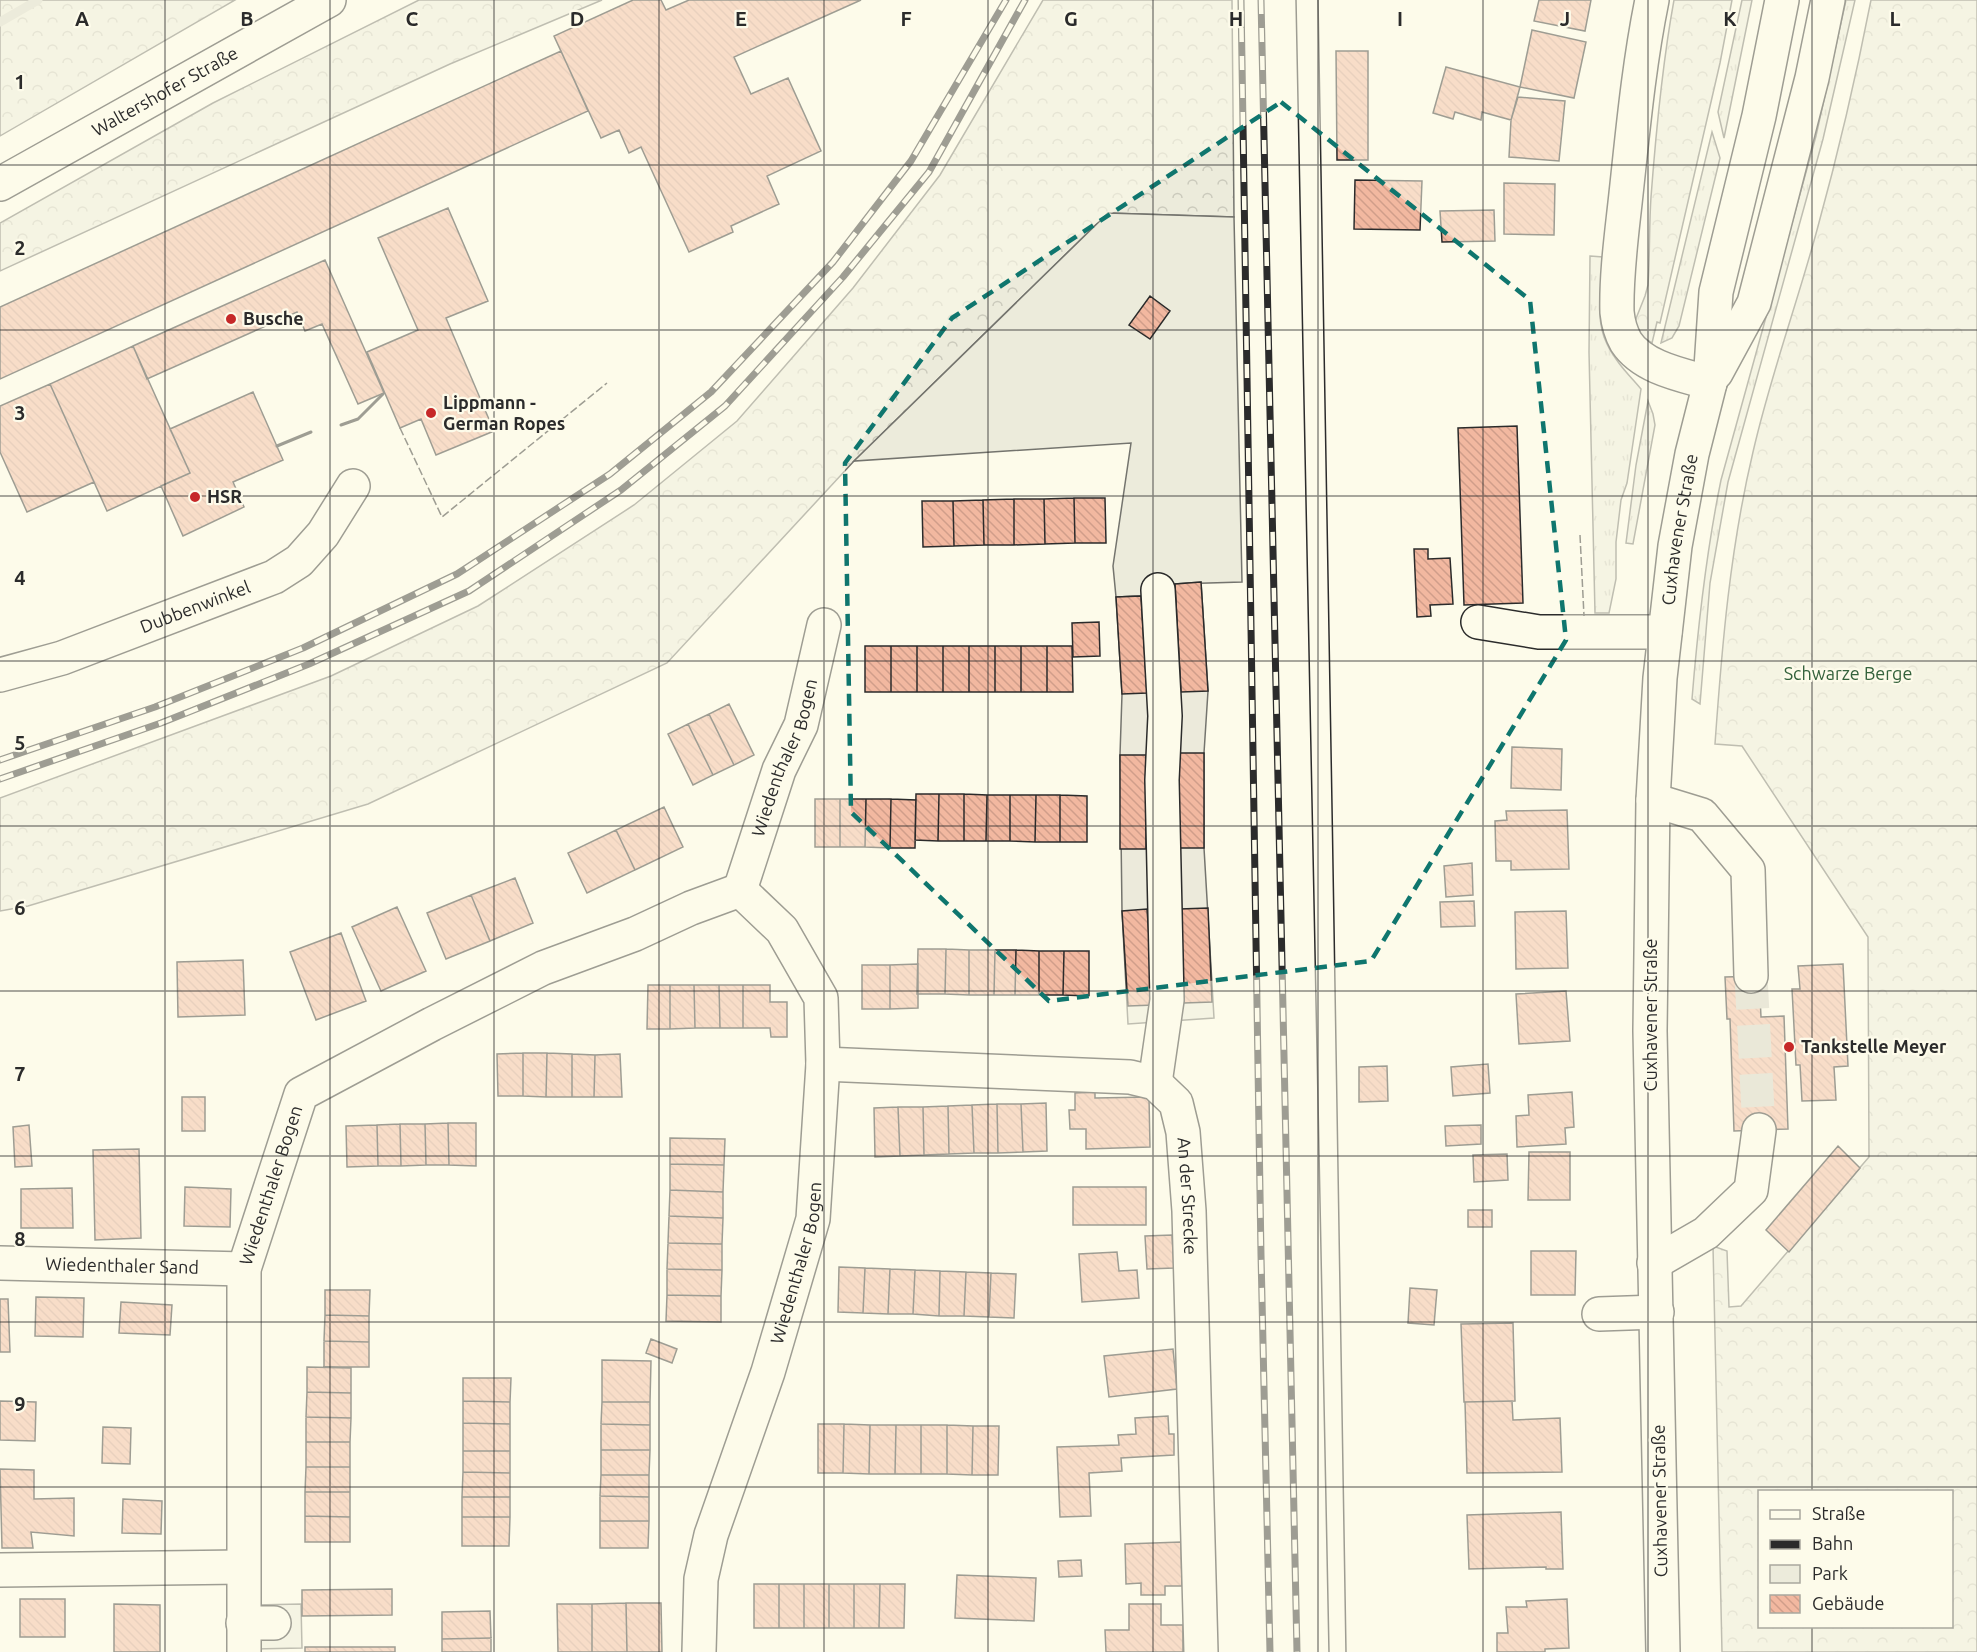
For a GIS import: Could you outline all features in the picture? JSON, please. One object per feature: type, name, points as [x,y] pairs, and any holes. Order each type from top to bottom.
[{"type":"street","name":"Waltershofer Straße","points":[[0,184],[329,0]]},
{"type":"street","points":[[1652,0],[1636,104],[1621,249],[1618,320],[1625,340],[1641,357],[1667,369],[1710,383]]},
{"type":"street","name":"Cuxhavener Straße","points":[[1663,1652],[1650,1031],[1653,800],[1660,678],[1675,546],[1685,489],[1710,383],[1716,292],[1759,116],[1782,0]]},
{"type":"street","name":"Cuxhavener Straße","points":[[1710,383],[1754,303],[1812,78],[1828,0]]},
{"type":"street","name":"Dubbenwinkel","points":[[0,675],[62,658],[274,577],[299,561],[323,534],[353,486]]},
{"type":"street","points":[[823,1064],[1130,1077],[1155,1083],[1167,1000],[1162,791],[1165,716],[1158,590]]},
{"type":"street","points":[[1478,622],[1539,632],[1665,632]]},
{"type":"street","name":"Wiedenthaler Bogen","points":[[740,890],[779,770],[801,725],[824,625]]},
{"type":"street","points":[[1653,800],[1702,815],[1748,870],[1751,976]]},
{"type":"street","name":"Wiedenthaler Bogen","points":[[699,1652],[701,1579],[711,1535],[768,1372],[813,1219],[823,1064],[821,998],[782,930],[740,890]]},
{"type":"street","name":"Wiedenthaler Bogen","points":[[254,1633],[243,1566],[244,1269],[301,1094],[543,968],[634,934],[691,908],[740,890]]},
{"type":"street","name":"An der Strecke","points":[[1155,1083],[1176,1102],[1183,1132],[1189,1223],[1201,1652]]},
{"type":"street","points":[[1654,1263],[1706,1233],[1751,1190],[1759,1130]]},
{"type":"street","name":"Wiedenthaler Sand","points":[[0,1263],[244,1269]]},
{"type":"street","points":[[1599,1314],[1657,1312]]},
{"type":"street","points":[[0,1570],[243,1566]]},
{"type":"highlighted area","points":[[1281,102],[1530,300],[1566,640],[1371,961],[1049,1001],[851,812],[845,463],[952,318]]},
{"type":"green space","points":[[0,0],[235,0],[0,136]]},
{"type":"green space","points":[[419,0],[602,0],[450,64],[0,271],[0,223],[213,103]]},
{"type":"green space","points":[[1043,0],[1232,0],[1234,217],[1108,213],[854,461],[667,663],[368,804],[28,906],[0,911],[0,798],[331,676],[478,606],[634,505],[737,421],[853,288],[940,175]]},
{"type":"green space","points":[[1674,0],[1732,0],[1720,63],[1660,323],[1657,322],[1652,343],[1639,335],[1635,321],[1648,285],[1650,208],[1655,148]]},
{"type":"green space","points":[[1742,0],[1752,0],[1724,138],[1718,112]]},
{"type":"green space","points":[[1846,0],[1855,0],[1823,139],[1728,482],[1710,583],[1700,704],[1692,699],[1694,671],[1707,562],[1721,480],[1816,136]]},
{"type":"green space","name":"Schwarze Berge","points":[[1871,0],[1977,0],[1977,1652],[1722,1652],[1713,1246],[1727,1251],[1729,1307],[1741,1306],[1869,1157],[1868,937],[1742,746],[1715,744],[1728,597],[1745,488],[1767,396],[1809,258],[1846,115]]},
{"type":"green space","points":[[1712,132],[1720,158],[1679,326],[1672,338],[1661,343]]},
{"type":"green space","points":[[1108,213],[1234,217],[1242,582],[1175,584],[1141,596],[1116,597],[1113,566],[1131,443],[854,461]]},
{"type":"green space","points":[[1590,256],[1603,257],[1600,312],[1603,334],[1622,368],[1641,389],[1627,483],[1621,500],[1616,542],[1616,579],[1609,613],[1595,613],[1589,352]]},
{"type":"green space","points":[[1648,401],[1655,425],[1633,544],[1626,543],[1636,465]]},
{"type":"shaded area","points":[[1201,582],[1208,691],[1204,753],[1204,848],[1214,1018],[1128,1024],[1122,911],[1120,755],[1122,694],[1116,597],[1141,596],[1175,584]]},
{"type":"shaded area","points":[[301,1604],[302,1648],[254,1649],[253,1605]]},
{"type":"building","points":[[633,0],[661,0],[666,10],[689,0],[861,0],[734,57],[751,94],[788,78],[821,151],[767,176],[779,204],[731,226],[733,232],[689,252],[641,147],[629,153],[619,130],[601,138],[554,36]]},
{"type":"building","points":[[1539,0],[1591,0],[1585,31],[1534,21]]},
{"type":"building","points":[[1532,30],[1586,42],[1574,98],[1520,87]]},
{"type":"building","points":[[561,51],[588,111],[0,379],[0,307]]},
{"type":"building","points":[[1336,51],[1368,51],[1368,160],[1337,160]]},
{"type":"building","points":[[1446,67],[1520,87],[1511,120],[1482,112],[1481,120],[1455,112],[1453,119],[1433,113]]},
{"type":"building","points":[[1518,97],[1565,101],[1559,161],[1509,157],[1511,120]]},
{"type":"building","points":[[1355,180],[1422,181],[1420,230],[1354,229]]},
{"type":"building","points":[[1504,183],[1555,184],[1554,235],[1504,234]]},
{"type":"building","points":[[448,208],[488,301],[446,318],[494,431],[436,455],[421,419],[400,428],[367,352],[418,330],[378,238]]},
{"type":"building","points":[[1494,210],[1495,241],[1442,242],[1440,211]]},
{"type":"building","points":[[325,260],[384,393],[358,404],[322,324],[305,331],[297,312],[147,379],[133,346]]},
{"type":"building","points":[[1150,296],[1170,311],[1150,339],[1129,325]]},
{"type":"building","points":[[133,346],[190,473],[107,511],[50,384]]},
{"type":"building","points":[[50,384],[94,482],[27,512],[0,452],[0,406]]},
{"type":"building","points":[[253,392],[283,460],[233,482],[244,507],[183,536],[161,486],[190,473],[170,429]]},
{"type":"building","points":[[1517,426],[1523,603],[1464,605],[1458,428]]},
{"type":"building","points":[[1074,498],[1075,543],[1045,544],[1044,499]]},
{"type":"building","points":[[1074,498],[1105,498],[1106,543],[1075,543]]},
{"type":"building","points":[[1014,499],[1014,545],[984,545],[983,500]]},
{"type":"building","points":[[1014,499],[1044,499],[1045,544],[1014,545]]},
{"type":"building","points":[[983,500],[984,545],[954,546],[953,501]]},
{"type":"building","points":[[922,501],[953,501],[954,546],[923,547]]},
{"type":"building","points":[[1414,549],[1428,549],[1428,559],[1450,558],[1453,604],[1430,605],[1431,616],[1417,617]]},
{"type":"building","points":[[1201,582],[1208,691],[1181,692],[1175,584]]},
{"type":"building","points":[[1141,596],[1147,693],[1122,694],[1116,597]]},
{"type":"building","points":[[1099,622],[1100,656],[1073,657],[1072,623]]},
{"type":"building","points":[[865,646],[891,646],[891,692],[865,692]]},
{"type":"building","points":[[891,646],[917,646],[917,692],[891,692]]},
{"type":"building","points":[[917,646],[943,646],[943,692],[917,692]]},
{"type":"building","points":[[943,646],[969,646],[969,692],[943,692]]},
{"type":"building","points":[[969,646],[995,646],[995,692],[969,692]]},
{"type":"building","points":[[995,646],[1021,646],[1021,692],[995,692]]},
{"type":"building","points":[[1021,646],[1047,646],[1047,692],[1021,692]]},
{"type":"building","points":[[1047,646],[1072,646],[1073,692],[1047,692]]},
{"type":"building","points":[[729,704],[754,755],[734,765],[709,714]]},
{"type":"building","points":[[709,714],[734,765],[713,775],[688,724]]},
{"type":"building","points":[[688,724],[713,775],[693,785],[668,734]]},
{"type":"building","points":[[1512,747],[1562,749],[1561,790],[1511,788]]},
{"type":"building","points":[[1179,753],[1204,753],[1204,848],[1178,848]]},
{"type":"building","points":[[1120,755],[1146,755],[1146,849],[1120,849]]},
{"type":"building","points":[[916,794],[939,794],[938,841],[915,840]]},
{"type":"building","points":[[939,794],[964,794],[964,841],[938,841]]},
{"type":"building","points":[[964,794],[987,795],[986,841],[964,841]]},
{"type":"building","points":[[987,795],[1010,795],[1010,841],[986,841]]},
{"type":"building","points":[[1010,795],[1036,795],[1035,842],[1010,841]]},
{"type":"building","points":[[1036,795],[1060,795],[1060,842],[1035,842]]},
{"type":"building","points":[[1060,795],[1087,796],[1087,842],[1060,842]]},
{"type":"building","points":[[815,799],[840,799],[840,847],[815,847]]},
{"type":"building","points":[[840,799],[866,799],[865,847],[840,847]]},
{"type":"building","points":[[866,799],[891,799],[890,848],[865,847]]},
{"type":"building","points":[[891,799],[916,800],[915,848],[890,848]]},
{"type":"building","points":[[664,807],[683,847],[635,870],[616,830]]},
{"type":"building","points":[[1567,810],[1569,869],[1511,870],[1511,861],[1496,861],[1495,821],[1507,820],[1506,811]]},
{"type":"building","points":[[616,830],[635,870],[587,893],[568,853]]},
{"type":"building","points":[[1472,863],[1473,895],[1446,897],[1444,866]]},
{"type":"building","points":[[515,878],[533,923],[490,941],[471,895]]},
{"type":"building","points":[[471,895],[490,941],[446,959],[427,913]]},
{"type":"building","points":[[1474,901],[1475,926],[1441,927],[1440,902]]},
{"type":"building","points":[[397,907],[426,971],[381,991],[352,927]]},
{"type":"building","points":[[1208,908],[1212,1002],[1184,1003],[1180,909]]},
{"type":"building","points":[[1147,909],[1154,1005],[1128,1006],[1122,911]]},
{"type":"building","points":[[1566,911],[1568,968],[1516,969],[1515,912]]},
{"type":"building","points":[[341,933],[366,1001],[316,1020],[290,952]]},
{"type":"building","points":[[918,949],[946,949],[945,994],[917,994]]},
{"type":"building","points":[[946,949],[969,950],[969,995],[945,994]]},
{"type":"building","points":[[969,950],[995,950],[994,995],[969,995]]},
{"type":"building","points":[[995,950],[1016,950],[1015,995],[994,995]]},
{"type":"building","points":[[1016,950],[1039,951],[1039,995],[1015,995]]},
{"type":"building","points":[[1039,951],[1064,951],[1063,995],[1039,995]]},
{"type":"building","points":[[1064,951],[1089,951],[1089,996],[1063,995]]},
{"type":"building","points":[[243,960],[245,1015],[178,1017],[177,962]]},
{"type":"building","points":[[918,964],[918,1008],[890,1009],[890,965]]},
{"type":"building","points":[[1843,964],[1848,1066],[1834,1067],[1836,1100],[1802,1101],[1800,1065],[1796,1065],[1792,989],[1800,989],[1798,966]]},
{"type":"building","points":[[862,965],[890,965],[890,1009],[862,1009]]},
{"type":"building","points":[[1759,976],[1761,1017],[1784,1016],[1788,1129],[1734,1131],[1730,1019],[1727,1019],[1725,977]]},
{"type":"building","points":[[648,985],[670,985],[670,1029],[647,1029]]},
{"type":"building","points":[[670,985],[694,985],[695,1028],[670,1029]]},
{"type":"building","points":[[694,985],[719,985],[720,1028],[695,1028]]},
{"type":"building","points":[[719,985],[743,985],[743,1028],[720,1028]]},
{"type":"building","points":[[743,985],[770,985],[770,1002],[787,1002],[787,1037],[771,1037],[770,1028],[743,1028]]},
{"type":"building","points":[[1566,991],[1570,1041],[1519,1044],[1516,994]]},
{"type":"building","points":[[523,1053],[523,1096],[498,1096],[497,1054]]},
{"type":"building","points":[[523,1053],[547,1053],[546,1097],[523,1096]]},
{"type":"building","points":[[547,1053],[572,1054],[572,1097],[546,1097]]},
{"type":"building","points":[[572,1054],[595,1055],[594,1097],[572,1097]]},
{"type":"building","points":[[620,1054],[622,1097],[594,1097],[595,1055]]},
{"type":"building","points":[[1488,1064],[1490,1093],[1453,1096],[1451,1067]]},
{"type":"building","points":[[1387,1066],[1388,1101],[1359,1102],[1359,1067]]},
{"type":"building","points":[[1095,1092],[1095,1098],[1149,1097],[1150,1147],[1086,1149],[1086,1129],[1070,1129],[1069,1110],[1075,1110],[1075,1093]]},
{"type":"building","points":[[1572,1092],[1574,1127],[1565,1128],[1566,1144],[1517,1147],[1516,1116],[1529,1115],[1528,1095]]},
{"type":"building","points":[[182,1097],[205,1097],[205,1131],[182,1131]]},
{"type":"building","points":[[1046,1103],[1047,1151],[1023,1152],[1021,1104]]},
{"type":"building","points":[[997,1104],[1021,1104],[1023,1152],[998,1153]]},
{"type":"building","points":[[997,1104],[998,1153],[974,1153],[972,1105]]},
{"type":"building","points":[[972,1105],[974,1153],[949,1154],[948,1106]]},
{"type":"building","points":[[948,1106],[949,1154],[924,1155],[923,1107]]},
{"type":"building","points":[[898,1107],[923,1107],[924,1155],[900,1156]]},
{"type":"building","points":[[898,1107],[900,1156],[875,1157],[874,1108]]},
{"type":"building","points":[[448,1123],[449,1165],[426,1165],[425,1124]]},
{"type":"building","points":[[448,1123],[476,1123],[476,1166],[449,1165]]},
{"type":"building","points":[[400,1124],[401,1166],[378,1166],[377,1125]]},
{"type":"building","points":[[400,1124],[425,1124],[426,1165],[401,1166]]},
{"type":"building","points":[[29,1125],[32,1166],[15,1167],[13,1127]]},
{"type":"building","points":[[377,1125],[378,1166],[347,1167],[346,1126]]},
{"type":"building","points":[[1481,1125],[1481,1144],[1446,1146],[1445,1126]]},
{"type":"building","points":[[670,1138],[725,1139],[724,1165],[670,1164]]},
{"type":"building","points":[[1838,1146],[1860,1168],[1789,1252],[1766,1230]]},
{"type":"building","points":[[139,1149],[141,1238],[95,1240],[93,1150]]},
{"type":"building","points":[[1529,1152],[1570,1152],[1570,1200],[1528,1200]]},
{"type":"building","points":[[1507,1154],[1508,1180],[1474,1182],[1473,1155]]},
{"type":"building","points":[[670,1164],[724,1165],[723,1192],[670,1190]]},
{"type":"building","points":[[185,1187],[231,1189],[230,1227],[184,1226]]},
{"type":"building","points":[[1073,1187],[1146,1187],[1146,1225],[1073,1225]]},
{"type":"building","points":[[72,1188],[73,1228],[21,1228],[21,1189]]},
{"type":"building","points":[[670,1190],[723,1192],[723,1218],[669,1216]]},
{"type":"building","points":[[1468,1210],[1492,1210],[1492,1227],[1468,1227]]},
{"type":"building","points":[[669,1216],[723,1218],[722,1244],[668,1243]]},
{"type":"building","points":[[1172,1235],[1174,1268],[1147,1269],[1145,1236]]},
{"type":"building","points":[[668,1243],[722,1244],[722,1270],[667,1269]]},
{"type":"building","points":[[1531,1251],[1576,1251],[1575,1295],[1531,1295]]},
{"type":"building","points":[[1117,1252],[1119,1271],[1137,1270],[1139,1298],[1082,1302],[1079,1254]]},
{"type":"building","points":[[839,1267],[865,1268],[863,1313],[838,1312]]},
{"type":"building","points":[[865,1268],[890,1269],[888,1314],[863,1313]]},
{"type":"building","points":[[667,1269],[722,1270],[721,1296],[667,1295]]},
{"type":"building","points":[[890,1269],[915,1270],[913,1314],[888,1314]]},
{"type":"building","points":[[915,1270],[940,1271],[939,1316],[913,1314]]},
{"type":"building","points":[[940,1271],[966,1272],[964,1316],[939,1316]]},
{"type":"building","points":[[966,1272],[991,1273],[989,1317],[964,1316]]},
{"type":"building","points":[[991,1273],[1016,1274],[1014,1318],[989,1317]]},
{"type":"building","points":[[1410,1288],[1437,1290],[1434,1325],[1408,1323]]},
{"type":"building","points":[[325,1290],[370,1290],[369,1316],[325,1315]]},
{"type":"building","points":[[667,1295],[721,1296],[721,1322],[666,1321]]},
{"type":"building","points":[[36,1297],[84,1298],[83,1337],[35,1336]]},
{"type":"building","points":[[0,1299],[8,1299],[10,1352],[0,1352]]},
{"type":"building","points":[[121,1302],[172,1305],[170,1335],[119,1333]]},
{"type":"building","points":[[325,1315],[369,1316],[369,1342],[324,1341]]},
{"type":"building","points":[[1513,1323],[1515,1401],[1464,1402],[1461,1324]]},
{"type":"building","points":[[651,1339],[677,1349],[672,1363],[646,1353]]},
{"type":"building","points":[[324,1341],[369,1342],[369,1367],[324,1367]]},
{"type":"building","points":[[1173,1349],[1177,1389],[1109,1397],[1104,1356]]},
{"type":"building","points":[[602,1360],[651,1361],[650,1402],[602,1402]]},
{"type":"building","points":[[307,1367],[351,1368],[351,1393],[307,1392]]},
{"type":"building","points":[[463,1378],[511,1378],[510,1402],[463,1401]]},
{"type":"building","points":[[307,1392],[351,1393],[351,1418],[306,1417]]},
{"type":"building","points":[[0,1401],[36,1402],[35,1441],[0,1440]]},
{"type":"building","points":[[463,1401],[510,1402],[510,1424],[463,1423]]},
{"type":"building","points":[[1512,1401],[1513,1420],[1560,1418],[1562,1472],[1467,1473],[1465,1402]]},
{"type":"building","points":[[602,1402],[650,1402],[650,1425],[601,1424]]},
{"type":"building","points":[[1168,1416],[1169,1434],[1174,1434],[1174,1455],[1121,1458],[1122,1471],[1089,1473],[1091,1516],[1060,1517],[1057,1447],[1119,1445],[1118,1435],[1136,1434],[1135,1418]]},
{"type":"building","points":[[306,1417],[351,1418],[350,1442],[306,1442]]},
{"type":"building","points":[[463,1423],[510,1424],[510,1451],[463,1451]]},
{"type":"building","points":[[601,1424],[650,1425],[650,1450],[601,1450]]},
{"type":"building","points":[[818,1424],[844,1424],[843,1473],[818,1473]]},
{"type":"building","points":[[844,1424],[870,1425],[869,1474],[843,1473]]},
{"type":"building","points":[[870,1425],[896,1425],[895,1474],[869,1474]]},
{"type":"building","points":[[896,1425],[921,1425],[921,1474],[895,1474]]},
{"type":"building","points":[[921,1425],[947,1425],[947,1474],[921,1474]]},
{"type":"building","points":[[947,1425],[973,1426],[972,1475],[947,1474]]},
{"type":"building","points":[[973,1426],[999,1426],[998,1475],[972,1475]]},
{"type":"building","points":[[103,1427],[131,1428],[130,1464],[102,1463]]},
{"type":"building","points":[[306,1442],[350,1442],[350,1467],[306,1467]]},
{"type":"building","points":[[601,1450],[650,1450],[649,1475],[601,1475]]},
{"type":"building","points":[[463,1451],[510,1451],[510,1473],[463,1472]]},
{"type":"building","points":[[306,1467],[350,1467],[350,1492],[305,1492]]},
{"type":"building","points":[[0,1469],[34,1470],[34,1499],[74,1498],[74,1536],[31,1532],[33,1548],[2,1548]]},
{"type":"building","points":[[463,1472],[510,1473],[510,1497],[462,1497]]},
{"type":"building","points":[[601,1475],[649,1475],[649,1497],[600,1496]]},
{"type":"building","points":[[305,1492],[350,1492],[350,1517],[305,1516]]},
{"type":"building","points":[[600,1496],[649,1497],[649,1521],[600,1521]]},
{"type":"building","points":[[462,1497],[510,1497],[510,1517],[462,1517]]},
{"type":"building","points":[[123,1499],[162,1501],[161,1534],[122,1533]]},
{"type":"building","points":[[1561,1512],[1563,1569],[1546,1569],[1546,1567],[1469,1569],[1467,1515]]},
{"type":"building","points":[[305,1516],[350,1517],[350,1542],[305,1542]]},
{"type":"building","points":[[462,1517],[510,1517],[509,1546],[462,1546]]},
{"type":"building","points":[[600,1521],[649,1521],[648,1548],[600,1548]]},
{"type":"building","points":[[1181,1542],[1182,1586],[1165,1586],[1165,1595],[1141,1595],[1141,1583],[1126,1584],[1125,1544]]},
{"type":"building","points":[[1081,1560],[1082,1576],[1059,1577],[1058,1561]]},
{"type":"building","points":[[957,1575],[1036,1578],[1034,1621],[955,1618]]},
{"type":"building","points":[[754,1584],[779,1584],[779,1628],[754,1628]]},
{"type":"building","points":[[779,1584],[804,1584],[804,1628],[779,1628]]},
{"type":"building","points":[[804,1584],[829,1584],[829,1628],[804,1628]]},
{"type":"building","points":[[829,1584],[854,1584],[854,1628],[829,1628]]},
{"type":"building","points":[[854,1584],[880,1584],[879,1628],[854,1628]]},
{"type":"building","points":[[880,1584],[905,1584],[904,1628],[879,1628]]},
{"type":"building","points":[[392,1589],[392,1615],[302,1616],[302,1590]]},
{"type":"building","points":[[20,1599],[65,1599],[65,1637],[20,1637]]},
{"type":"building","points":[[1567,1599],[1569,1648],[1545,1649],[1545,1652],[1497,1652],[1497,1633],[1508,1633],[1506,1607],[1527,1607],[1526,1601]]},
{"type":"building","points":[[626,1603],[661,1603],[662,1652],[627,1652]]},
{"type":"building","points":[[626,1603],[627,1652],[592,1652],[592,1604]]},
{"type":"building","points":[[114,1604],[160,1605],[160,1652],[114,1652]]},
{"type":"building","points":[[557,1604],[592,1604],[592,1652],[558,1652]]},
{"type":"building","points":[[1129,1604],[1161,1604],[1161,1625],[1183,1625],[1183,1652],[1106,1652],[1105,1630],[1129,1630]]},
{"type":"building","points":[[490,1611],[491,1638],[442,1639],[442,1612]]},
{"type":"building","points":[[491,1638],[491,1652],[442,1652],[442,1639]]},
{"type":"building","points":[[305,1647],[395,1647],[395,1652],[305,1652]]},
{"type":"waterway","points":[[0,22],[38,0]]},
{"type":"tunnel","points":[[1751,976],[1759,1130]]},
{"type":"tram line","points":[[1296,0],[1329,1652]]},
{"type":"tram line","points":[[1318,0],[1346,1652]]},
{"type":"railway","points":[[0,760],[155,707],[303,648],[457,574],[610,474],[711,392],[833,262],[911,161],[1006,0]]},
{"type":"railway","points":[[0,779],[161,723],[309,664],[469,591],[621,490],[725,406],[843,277],[929,172],[1025,0]]},
{"type":"railway","points":[[1241,0],[1261,1255],[1270,1652]]},
{"type":"railway","points":[[1261,0],[1297,1652]]},
{"type":"fence","points":[[400,428],[442,517],[607,383]]},
{"type":"fence","points":[[1580,535],[1584,616]]},
{"type":"wall","points":[[341,425],[358,419],[383,394]]},
{"type":"wall","points":[[277,446],[311,432]]},
{"type":"place","name":"Busche","points":[[231,319]]},
{"type":"place","name":"Lippmann - German Ropes","points":[[431,413]]},
{"type":"place","name":"HSR","points":[[195,497]]},
{"type":"place","name":"Tankstelle Meyer","points":[[1789,1047]]}]
